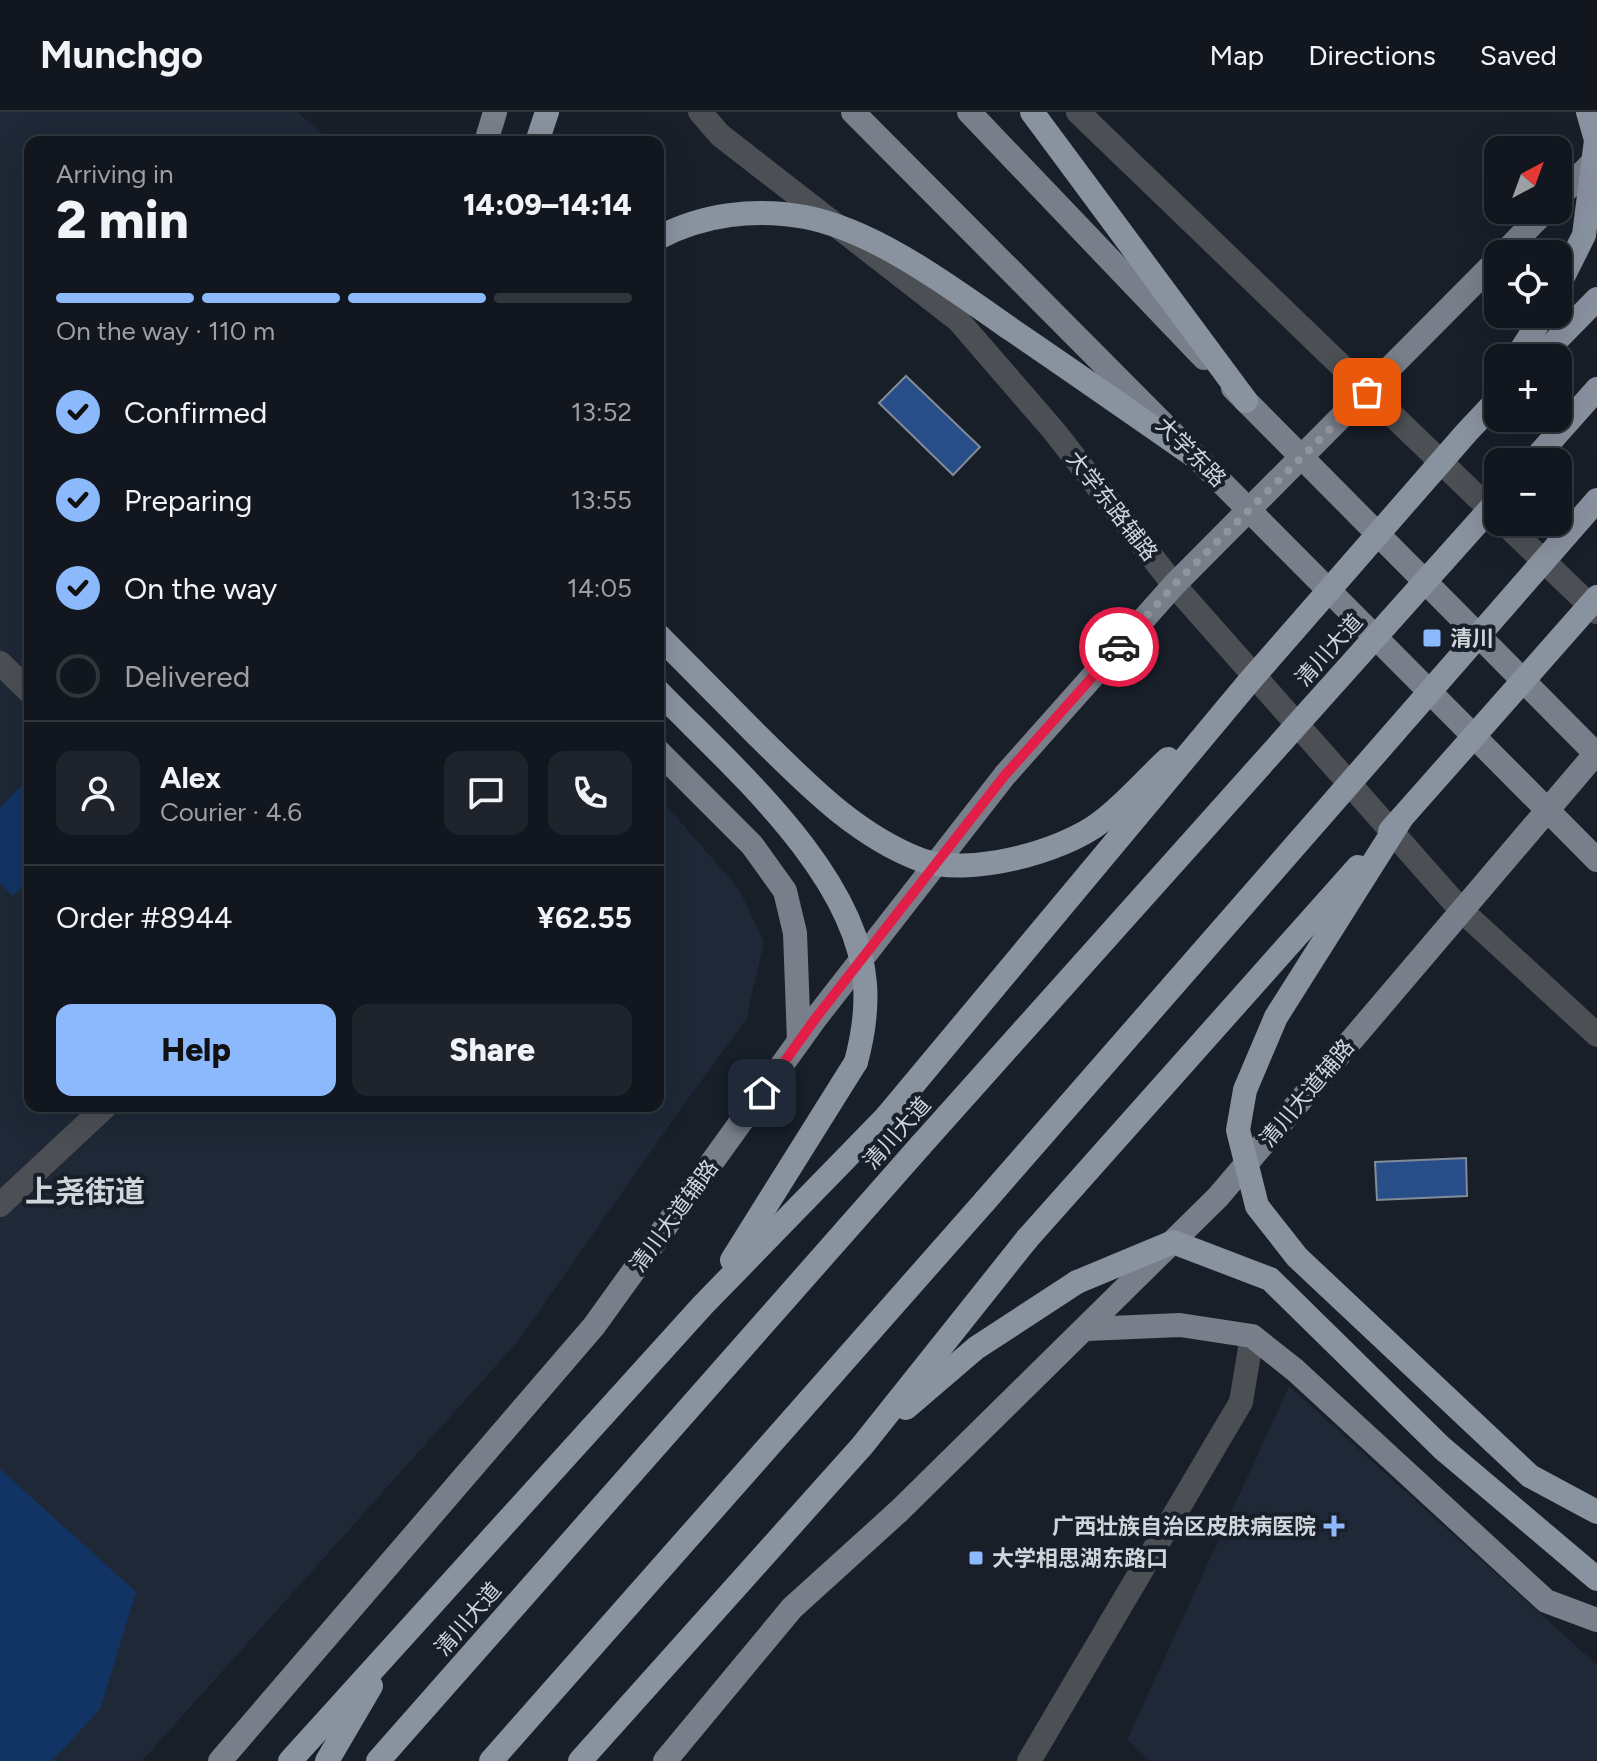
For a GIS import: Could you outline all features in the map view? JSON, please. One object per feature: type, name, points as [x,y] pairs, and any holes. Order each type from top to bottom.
[{"type":"highway","points":[[539,136],[547,112]]},
{"type":"highway","points":[[1032,112],[1246,401]]},
{"type":"highway","points":[[1572,259],[1584,235],[1596,140],[1588,112]]},
{"type":"highway","points":[[664,235],[719,215],[761,213],[806,217],[857,233],[943,282],[1197,458]]},
{"type":"highway","points":[[1553,344],[1597,299]]},
{"type":"highway","points":[[1544,448],[1597,389]]},
{"type":"highway","points":[[1467,432],[1484,406]]},
{"type":"highway","points":[[290,1761],[703,1305],[887,1116],[1248,683],[1484,414]]},
{"type":"highway","points":[[491,1761],[1597,500]]},
{"type":"highway","name":"清川大道","points":[[378,1761],[921,1145],[1484,515]]},
{"type":"highway","points":[[580,1761],[862,1446],[1027,1239],[1597,597]]},
{"type":"highway","points":[[664,641],[818,795],[864,830],[923,861],[970,865],[1016,859],[1057,846],[1101,822],[1248,683]]},
{"type":"highway","points":[[664,697],[787,823],[825,876],[852,929],[865,981],[865,1025],[856,1062],[804,1150],[703,1305]]},
{"type":"highway","points":[[1401,819],[1276,1017],[1245,1090],[1238,1130],[1257,1206],[1297,1257],[1530,1476],[1597,1512]]},
{"type":"highway","points":[[862,1446],[976,1348],[1077,1282],[1173,1242],[1270,1279],[1442,1448],[1597,1579]]},
{"type":"highway","points":[[327,1761],[398,1639]]},
{"type":"main road","points":[[488,136],[495,112]]},
{"type":"main road","name":"大学东路","points":[[853,112],[1594,857]]},
{"type":"main road","points":[[969,112],[1246,401],[1597,754]]},
{"type":"main road","points":[[1572,184],[1597,158]]},
{"type":"main road","points":[[1517,240],[1532,224]]},
{"type":"main road","name":"清川大道辅路","points":[[220,1761],[594,1326],[799,1041],[1005,775],[1174,585],[1484,273]]},
{"type":"main road","name":"清川大道辅路","points":[[665,1761],[792,1608],[899,1511],[1218,1197],[1597,754]]},
{"type":"main road","points":[[664,757],[752,845],[785,891],[795,933],[799,1041]]},
{"type":"main road","points":[[1087,1329],[1180,1325],[1252,1336],[1295,1370],[1546,1601],[1597,1620]]},
{"type":"street","name":"大学东路辅路","points":[[700,112],[720,135],[958,320],[1054,431],[1174,585],[1461,910],[1597,1035]]},
{"type":"street","points":[[1078,112],[1484,504]]},
{"type":"street","points":[[1518,536],[1597,612]]},
{"type":"street","points":[[0,663],[24,686]]},
{"type":"street","points":[[0,1205],[100,1112]]},
{"type":"street","points":[[1029,1761],[1241,1402],[1252,1336]]},
{"type":"shaded area","points":[[0,112],[297,112],[325,136],[24,136],[24,1112],[664,1112],[664,803],[739,889],[764,942],[746,1020],[519,1340],[142,1761],[0,1761]]},
{"type":"shaded area","points":[[24,783],[24,885],[13,896],[0,883],[0,808]]},
{"type":"shaded area","name":"广西壮族自治区皮肤病医院","points":[[1289,1386],[1597,1665],[1597,1761],[1150,1761],[1127,1740]]},
{"type":"shaded area","points":[[0,1469],[136,1592],[100,1709],[52,1761],[0,1761]]},
{"type":"building","points":[[906,376],[980,447],[953,475],[879,403]]},
{"type":"building","points":[[1466,1158],[1467,1196],[1377,1200],[1375,1162]]},
{"type":"way so far","points":[[1119,647],[1174,585],[1367,392]]},
{"type":"place","name":"清川","points":[[1432,638]]},
{"type":"place","name":"广西壮族自治区皮肤病医院","points":[[1334,1526]]},
{"type":"place","name":"大学相思湖东路口","points":[[976,1558]]},
{"type":"district","name":"上尧街道","points":[[85,1191]]},
{"type":"route","points":[[762,1093],[815,1019],[1005,775],[1119,647]]}]
